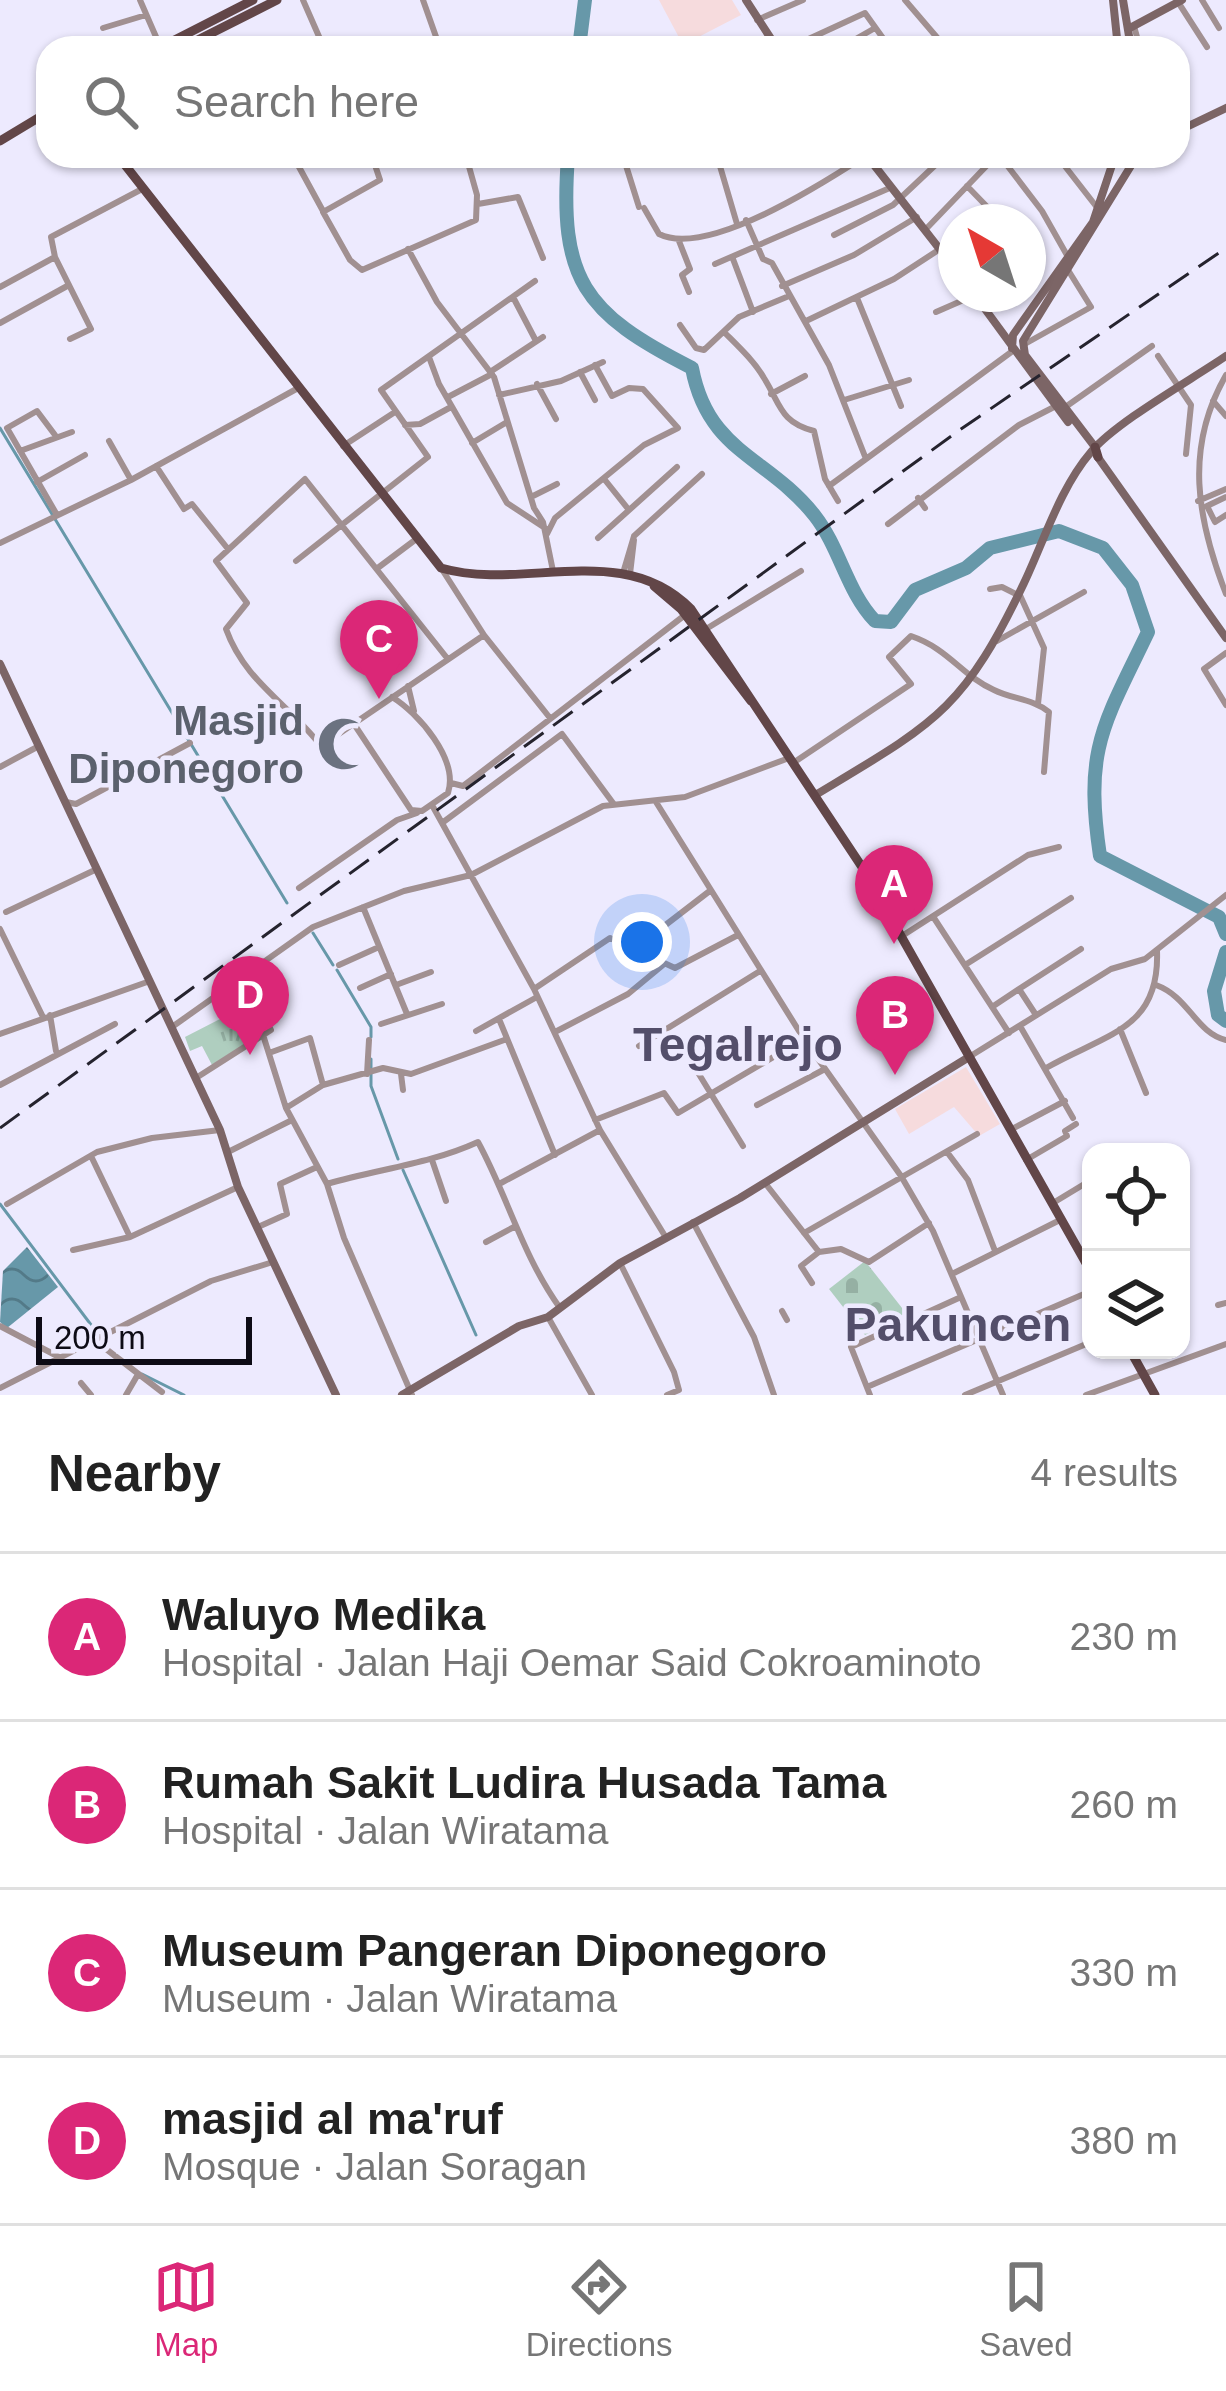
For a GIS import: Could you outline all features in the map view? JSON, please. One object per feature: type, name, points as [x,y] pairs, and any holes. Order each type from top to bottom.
[{"type":"main road","points":[[183,36],[253,0]]},
{"type":"main road","points":[[206,36],[277,0]]},
{"type":"main road","points":[[0,140],[36,120]]},
{"type":"main road","points":[[128,168],[441,568],[481,575],[626,574],[679,597],[706,629],[817,794],[1082,1257]]},
{"type":"main road","points":[[650,582],[685,615],[760,710]]},
{"type":"main road","points":[[1135,1359],[1155,1395]]},
{"type":"street","points":[[140,0],[155,36]]},
{"type":"street","points":[[303,0],[319,36]]},
{"type":"street","points":[[423,0],[436,36]]},
{"type":"street","points":[[746,0],[768,36]]},
{"type":"street","points":[[757,20],[803,0]]},
{"type":"street","points":[[905,0],[936,36]]},
{"type":"street","points":[[1113,0],[1117,36]]},
{"type":"street","points":[[1123,0],[1135,36]]},
{"type":"street","points":[[1202,0],[1219,28]]},
{"type":"street","points":[[1131,27],[1180,1],[1207,47]]},
{"type":"street","points":[[814,36],[862,13],[881,36]]},
{"type":"street","points":[[103,28],[146,15]]},
{"type":"street","points":[[1131,27],[1131,36]]},
{"type":"street","points":[[861,36],[875,28]]},
{"type":"street","points":[[1190,125],[1226,108]]},
{"type":"street","points":[[299,168],[360,269],[476,220],[478,204],[469,168]]},
{"type":"street","points":[[323,212],[380,180],[376,168]]},
{"type":"street","points":[[627,168],[641,207],[657,232],[679,242],[742,222],[847,168]]},
{"type":"street","points":[[722,168],[742,222],[757,249],[772,263],[798,318],[806,321],[866,459]]},
{"type":"street","points":[[876,168],[938,246]]},
{"type":"street","points":[[834,235],[903,198],[934,168]]},
{"type":"street","points":[[926,229],[984,168]]},
{"type":"street","points":[[1004,168],[1042,211],[1069,259]]},
{"type":"street","points":[[1067,168],[1100,210]]},
{"type":"street","points":[[1016,348],[1017,329],[1100,210],[1111,168]]},
{"type":"street","points":[[1016,348],[1130,168]]},
{"type":"street","points":[[967,186],[984,204]]},
{"type":"street","points":[[715,264],[892,187]]},
{"type":"street","points":[[70,339],[91,329],[55,257],[51,237],[144,188]]},
{"type":"street","points":[[478,204],[518,196],[543,258]]},
{"type":"street","points":[[782,286],[854,255],[917,218]]},
{"type":"street","points":[[679,242],[689,267],[682,275],[689,292]]},
{"type":"street","points":[[408,249],[437,302],[491,373],[545,532],[553,571]]},
{"type":"street","points":[[806,321],[938,250]]},
{"type":"street","points":[[0,286],[55,257]]},
{"type":"street","points":[[733,259],[753,312]]},
{"type":"street","points":[[829,486],[1016,348],[1091,307],[1068,270]]},
{"type":"street","points":[[296,561],[428,456],[382,394],[536,281]]},
{"type":"street","points":[[0,323],[70,285]]},
{"type":"street","points":[[680,325],[703,350],[740,317],[789,296]]},
{"type":"street","points":[[447,398],[539,339],[513,297]]},
{"type":"street","points":[[856,298],[901,406]]},
{"type":"street","points":[[988,312],[1095,452],[1226,638]]},
{"type":"street","points":[[990,315],[1017,329]]},
{"type":"street","points":[[725,333],[760,371],[788,421],[814,431],[838,502]]},
{"type":"street","points":[[888,524],[1019,425],[1060,407],[1152,346]]},
{"type":"street","points":[[1159,356],[1194,416],[1186,454]]},
{"type":"street","points":[[817,794],[929,726],[974,678],[998,641],[1055,514],[1095,452],[1226,356]]},
{"type":"street","points":[[429,357],[507,502],[545,532]]},
{"type":"street","points":[[500,395],[599,363],[612,396],[628,388],[644,389],[678,428],[644,445],[555,518],[545,532]]},
{"type":"street","points":[[580,372],[595,400]]},
{"type":"street","points":[[1225,588],[1198,501],[1197,467],[1212,399],[1226,375]]},
{"type":"street","points":[[771,394],[805,376]]},
{"type":"street","points":[[844,400],[909,380]]},
{"type":"street","points":[[537,384],[556,418]]},
{"type":"street","points":[[0,543],[131,480],[300,387]]},
{"type":"street","points":[[1212,399],[1226,416]]},
{"type":"street","points":[[405,425],[420,424],[452,407]]},
{"type":"street","points":[[53,517],[7,426],[33,411],[44,415],[55,434]]},
{"type":"street","points":[[343,446],[395,412]]},
{"type":"street","points":[[472,443],[507,422]]},
{"type":"street","points":[[19,452],[55,434],[72,432]]},
{"type":"street","points":[[109,441],[131,480]]},
{"type":"street","points":[[37,482],[85,455]]},
{"type":"street","points":[[156,466],[184,509],[192,504],[228,549]]},
{"type":"street","points":[[598,538],[677,467]]},
{"type":"street","points":[[626,574],[634,536],[703,474]]},
{"type":"street","points":[[447,658],[305,478],[216,561],[247,603],[226,629],[239,660],[268,696],[297,715],[321,746],[484,635]]},
{"type":"street","points":[[604,480],[628,510]]},
{"type":"street","points":[[533,496],[557,484]]},
{"type":"street","points":[[1198,501],[1223,489]]},
{"type":"street","points":[[1223,489],[1207,506],[1215,522],[1226,515]]},
{"type":"street","points":[[918,498],[926,508]]},
{"type":"street","points":[[378,568],[415,540]]},
{"type":"street","points":[[441,568],[484,635],[550,718]]},
{"type":"street","points":[[706,629],[801,572]]},
{"type":"street","points":[[990,589],[1020,591]]},
{"type":"street","points":[[1020,591],[1044,648],[1038,704]]},
{"type":"street","points":[[998,641],[1084,592]]},
{"type":"street","points":[[408,686],[414,711],[451,783],[463,786],[685,615]]},
{"type":"street","points":[[171,1028],[313,927],[471,874],[614,803],[656,802],[794,759],[911,684],[889,660],[905,637],[948,652],[993,690],[1038,704],[1051,718],[1044,772]]},
{"type":"street","points":[[1226,653],[1204,669],[1226,705]]},
{"type":"street","points":[[1,670],[230,1151],[238,1187],[336,1395]]},
{"type":"street","points":[[392,697],[414,711]]},
{"type":"street","points":[[354,724],[408,806],[421,812]]},
{"type":"street","points":[[442,823],[562,734],[614,803]]},
{"type":"street","points":[[65,802],[76,804],[190,743]]},
{"type":"street","points":[[0,767],[39,746]]},
{"type":"street","points":[[299,888],[397,820],[432,805],[451,783]]},
{"type":"street","points":[[656,802],[804,1039],[929,1223],[1003,1395]]},
{"type":"street","points":[[432,805],[535,993],[600,1130],[665,1236]]},
{"type":"street","points":[[900,937],[1028,856],[1059,847]]},
{"type":"street","points":[[6,912],[97,869]]},
{"type":"street","points":[[633,950],[711,890]]},
{"type":"street","points":[[264,1038],[286,1108],[328,1184],[344,1238],[408,1394],[519,1326],[548,1317],[620,1263],[765,1183],[1112,969],[1137,964],[1226,896]]},
{"type":"street","points":[[964,965],[1071,898]]},
{"type":"street","points":[[363,908],[407,1014]]},
{"type":"street","points":[[934,918],[1009,1033]]},
{"type":"street","points":[[0,929],[47,1015],[56,1051]]},
{"type":"street","points":[[476,1031],[610,938],[663,965],[682,968],[738,934]]},
{"type":"street","points":[[339,965],[380,947]]},
{"type":"street","points":[[992,1007],[1081,949]]},
{"type":"street","points":[[1046,1068],[1120,1029],[1145,1010],[1156,985],[1157,951]]},
{"type":"street","points":[[554,1033],[628,994],[663,965]]},
{"type":"street","points":[[639,1046],[760,971]]},
{"type":"street","points":[[396,985],[431,972]]},
{"type":"street","points":[[360,988],[391,974]]},
{"type":"street","points":[[196,1078],[264,1038],[270,1026],[243,975]]},
{"type":"street","points":[[0,1034],[150,981]]},
{"type":"street","points":[[1156,985],[1180,994],[1208,1033],[1226,1040]]},
{"type":"street","points":[[1019,989],[1036,1015]]},
{"type":"street","points":[[381,1024],[442,1004]]},
{"type":"street","points":[[499,1019],[555,1155]]},
{"type":"street","points":[[0,1085],[50,1061],[56,1051],[115,1024]]},
{"type":"street","points":[[1020,1026],[1075,1121],[1065,1131],[1067,1136],[1026,1160]]},
{"type":"street","points":[[1120,1029],[1146,1093]]},
{"type":"street","points":[[269,1053],[310,1038],[323,1085]]},
{"type":"street","points":[[286,1108],[323,1085],[383,1068],[401,1074],[460,1060],[507,1039]]},
{"type":"street","points":[[595,1120],[664,1093],[678,1113],[804,1039]]},
{"type":"street","points":[[369,1040],[369,1073]]},
{"type":"street","points":[[757,1105],[825,1070]]},
{"type":"street","points":[[697,1071],[742,1146]]},
{"type":"street","points":[[401,1074],[403,1090]]},
{"type":"street","points":[[1010,1130],[1065,1101]]},
{"type":"street","points":[[230,1151],[292,1120]]},
{"type":"street","points":[[7,1204],[91,1156],[220,1130]]},
{"type":"street","points":[[501,1183],[600,1130]]},
{"type":"street","points":[[804,1233],[976,1134]]},
{"type":"street","points":[[328,1184],[394,1164],[432,1160],[478,1142],[501,1183],[534,1272],[560,1308]]},
{"type":"street","points":[[947,1152],[968,1180],[995,1252]]},
{"type":"street","points":[[91,1156],[130,1237]]},
{"type":"street","points":[[432,1160],[446,1201]]},
{"type":"street","points":[[257,1228],[287,1214],[279,1185],[316,1167]]},
{"type":"street","points":[[765,1183],[819,1252]]},
{"type":"street","points":[[1052,1204],[1082,1186]]},
{"type":"street","points":[[73,1250],[130,1237],[238,1187]]},
{"type":"street","points":[[952,1274],[1060,1220]]},
{"type":"street","points":[[693,1222],[754,1337],[774,1395]]},
{"type":"street","points":[[812,1283],[800,1267],[819,1252],[841,1249],[869,1262],[929,1223]]},
{"type":"street","points":[[486,1242],[514,1227]]},
{"type":"street","points":[[0,1388],[228,1273],[273,1262]]},
{"type":"street","points":[[620,1263],[666,1352],[679,1392],[667,1395]]},
{"type":"street","points":[[961,1297],[851,1347],[868,1391],[1082,1296]]},
{"type":"street","points":[[782,1311],[787,1320]]},
{"type":"street","points":[[548,1317],[592,1395]]},
{"type":"street","points":[[0,1326],[59,1357]]},
{"type":"street","points":[[98,1335],[134,1374],[163,1392]]},
{"type":"street","points":[[1086,1395],[1226,1344]]},
{"type":"street","points":[[965,1395],[1082,1346]]},
{"type":"street","points":[[126,1395],[136,1383],[134,1374]]},
{"type":"street","points":[[81,1383],[91,1395]]},
{"type":"shaded area","points":[[659,0],[732,0],[741,15],[700,36],[678,36]]},
{"type":"shaded area","points":[[966,1067],[1000,1124],[979,1136],[954,1107],[909,1134],[895,1109]]},
{"type":"green space","points":[[255,1001],[269,1028],[212,1065],[202,1046],[190,1051],[185,1037]]},
{"type":"green space","points":[[865,1261],[906,1313],[865,1335],[829,1289]]},
{"type":"water","points":[[27,1247],[58,1287],[7,1328],[0,1322],[3,1271]]},
{"type":"waterway","points":[[580,36],[585,0]]},
{"type":"waterway","points":[[567,168],[568,233],[586,288],[625,329],[692,368],[711,419],[815,516],[857,597],[875,621],[891,622],[915,590],[966,568],[990,548],[1059,531],[1103,548],[1132,585],[1148,632],[1119,691],[1096,762],[1100,856],[1219,917],[1226,934]]},
{"type":"waterway","points":[[0,428],[287,903]]},
{"type":"waterway","points":[[313,933],[333,965]]},
{"type":"waterway","points":[[1226,952],[1214,991],[1218,1015],[1226,1021]]},
{"type":"waterway","points":[[337,970],[371,1027],[371,1037]]},
{"type":"waterway","points":[[371,1059],[371,1086],[398,1159]]},
{"type":"waterway","points":[[403,1170],[476,1335]]},
{"type":"waterway","points":[[0,1204],[107,1346]]},
{"type":"waterway","points":[[142,1374],[184,1395]]},
{"type":"railway","points":[[0,1128],[961,429],[1226,248]]},
{"type":"place","name":"Museum Pangeran Diponegoro","points":[[379,699]]},
{"type":"place","name":"Masjid Diponegoro","points":[[344,744]]},
{"type":"place","name":"Waluyo Medika","points":[[894,944]]},
{"type":"place","name":"masjid al ma'ruf","points":[[250,1055]]},
{"type":"place","name":"Rumah Sakit Ludira Husada Tama","points":[[895,1075]]},
{"type":"district","name":"Tegalrejo","points":[[738,1044]]},
{"type":"district","name":"Pakuncen","points":[[958,1324]]}]
